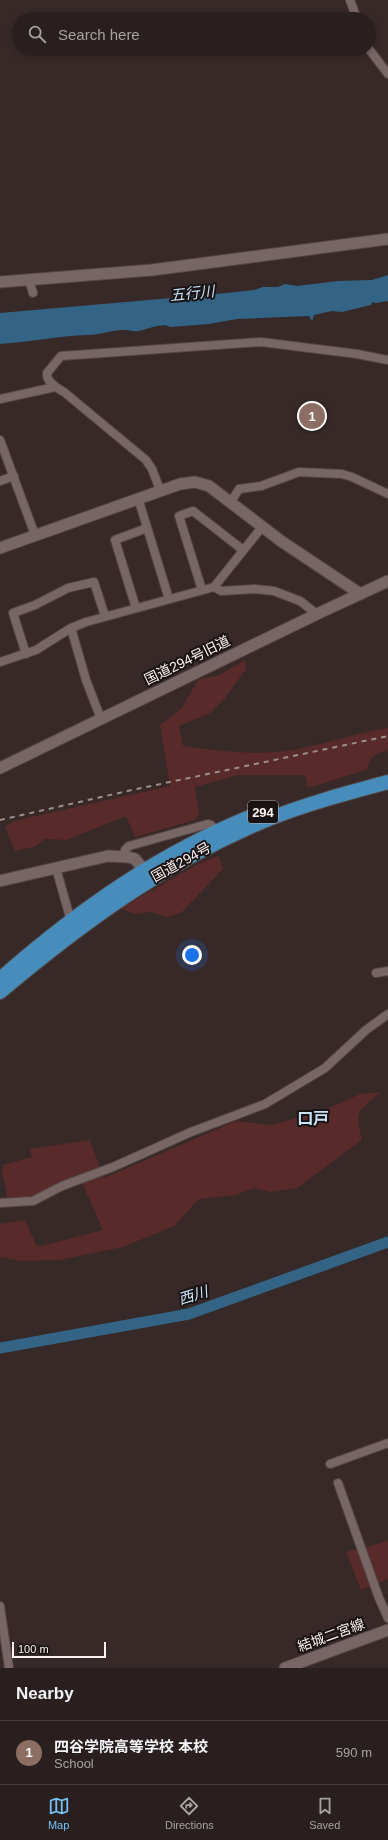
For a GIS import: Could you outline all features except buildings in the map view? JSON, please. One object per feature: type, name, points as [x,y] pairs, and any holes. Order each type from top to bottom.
[{"type":"highway","name":"国道294号","points":[[0,979],[72,919],[148,874],[216,831],[301,798],[388,773]]},
{"type":"highway","name":"国道294号","points":[[0,992],[148,874],[266,820],[328,798],[388,782]]},
{"type":"street","points":[[350,0],[354,12]]},
{"type":"street","points":[[374,56],[388,74]]},
{"type":"street","points":[[0,282],[152,270],[388,239]]},
{"type":"street","points":[[29,280],[33,294]]},
{"type":"street","points":[[160,490],[152,469],[146,460],[64,392],[55,387],[46,376],[61,356],[261,342],[357,354],[388,360]]},
{"type":"street","points":[[0,400],[55,387]]},
{"type":"street","points":[[0,440],[35,535]]},
{"type":"street","points":[[230,502],[239,489],[261,486],[299,472],[342,474],[352,477],[388,494]]},
{"type":"street","points":[[0,481],[14,476]]},
{"type":"street","points":[[1,547],[160,490],[186,482],[202,483],[218,492],[262,527],[359,594]]},
{"type":"street","points":[[138,498],[169,599]]},
{"type":"street","points":[[202,590],[179,516],[193,511],[243,550]]},
{"type":"street","points":[[0,662],[36,650],[71,628],[105,616],[214,586],[262,527]]},
{"type":"street","points":[[136,608],[115,540],[147,528]]},
{"type":"street","name":"国道294号旧道","points":[[0,768],[388,581]]},
{"type":"street","points":[[26,654],[13,613],[35,605],[68,588],[94,582],[105,616]]},
{"type":"street","points":[[214,586],[225,592],[255,590],[274,591],[300,601],[317,614]]},
{"type":"street","points":[[71,628],[86,680],[101,719]]},
{"type":"street","points":[[123,856],[125,850],[129,846],[208,824],[211,825],[216,831]]},
{"type":"street","points":[[0,881],[95,858],[123,856],[135,859],[148,874]]},
{"type":"street","points":[[56,868],[68,914],[72,919]]},
{"type":"street","points":[[376,973],[388,971]]},
{"type":"street","points":[[0,1203],[33,1201],[62,1186],[113,1167],[191,1132],[265,1104],[325,1068],[366,1030],[388,1014]]},
{"type":"street","points":[[330,1464],[388,1443]]},
{"type":"street","points":[[338,1483],[379,1598],[388,1618]]},
{"type":"street","points":[[0,1606],[9,1668]]},
{"type":"street","name":"結城二宮線","points":[[285,1668],[388,1630]]},
{"type":"shaded area","points":[[245,660],[246,669],[225,698],[210,713],[179,726],[183,746],[210,750],[251,753],[279,752],[305,748],[388,728],[388,753],[385,750],[372,757],[366,770],[308,788],[305,775],[238,775],[195,787],[199,815],[195,820],[135,837],[126,816],[67,840],[45,839],[34,847],[15,851],[5,827],[14,821],[170,786],[160,725],[181,709],[199,679],[220,675]]},
{"type":"shaded area","points":[[219,856],[223,869],[181,913],[167,917],[151,912],[134,914],[121,908],[200,863]]},
{"type":"shaded area","points":[[381,1092],[363,1107],[360,1112],[358,1122],[362,1140],[297,1188],[271,1192],[254,1188],[236,1195],[199,1199],[174,1226],[123,1247],[59,1260],[21,1261],[0,1257],[0,1224],[25,1220],[37,1247],[103,1230],[79,1176],[31,1197],[8,1199],[2,1173],[3,1165],[32,1157],[29,1149],[90,1140],[104,1178],[236,1121],[271,1125],[320,1112],[360,1094]]},
{"type":"shaded area","points":[[388,1541],[388,1579],[361,1590],[346,1552]]},
{"type":"water","points":[[388,275],[388,301],[376,303],[372,302],[371,305],[342,312],[332,311],[314,315],[312,321],[309,316],[237,319],[209,324],[170,327],[163,325],[138,331],[119,330],[92,335],[0,344],[0,313],[217,294],[254,290],[263,287],[278,287],[285,284],[297,286],[338,281],[372,280]]},
{"type":"waterway","name":"西川","points":[[0,1348],[189,1314],[388,1242]]},
{"type":"railway","points":[[0,820],[132,790],[388,736]]},
{"type":"place","name":"四谷学院高等学校 本校","points":[[312,416]]},
{"type":"district","name":"口戸","points":[[313,1118]]},
{"type":"water label","name":"五行川","points":[[192,293]]}]
